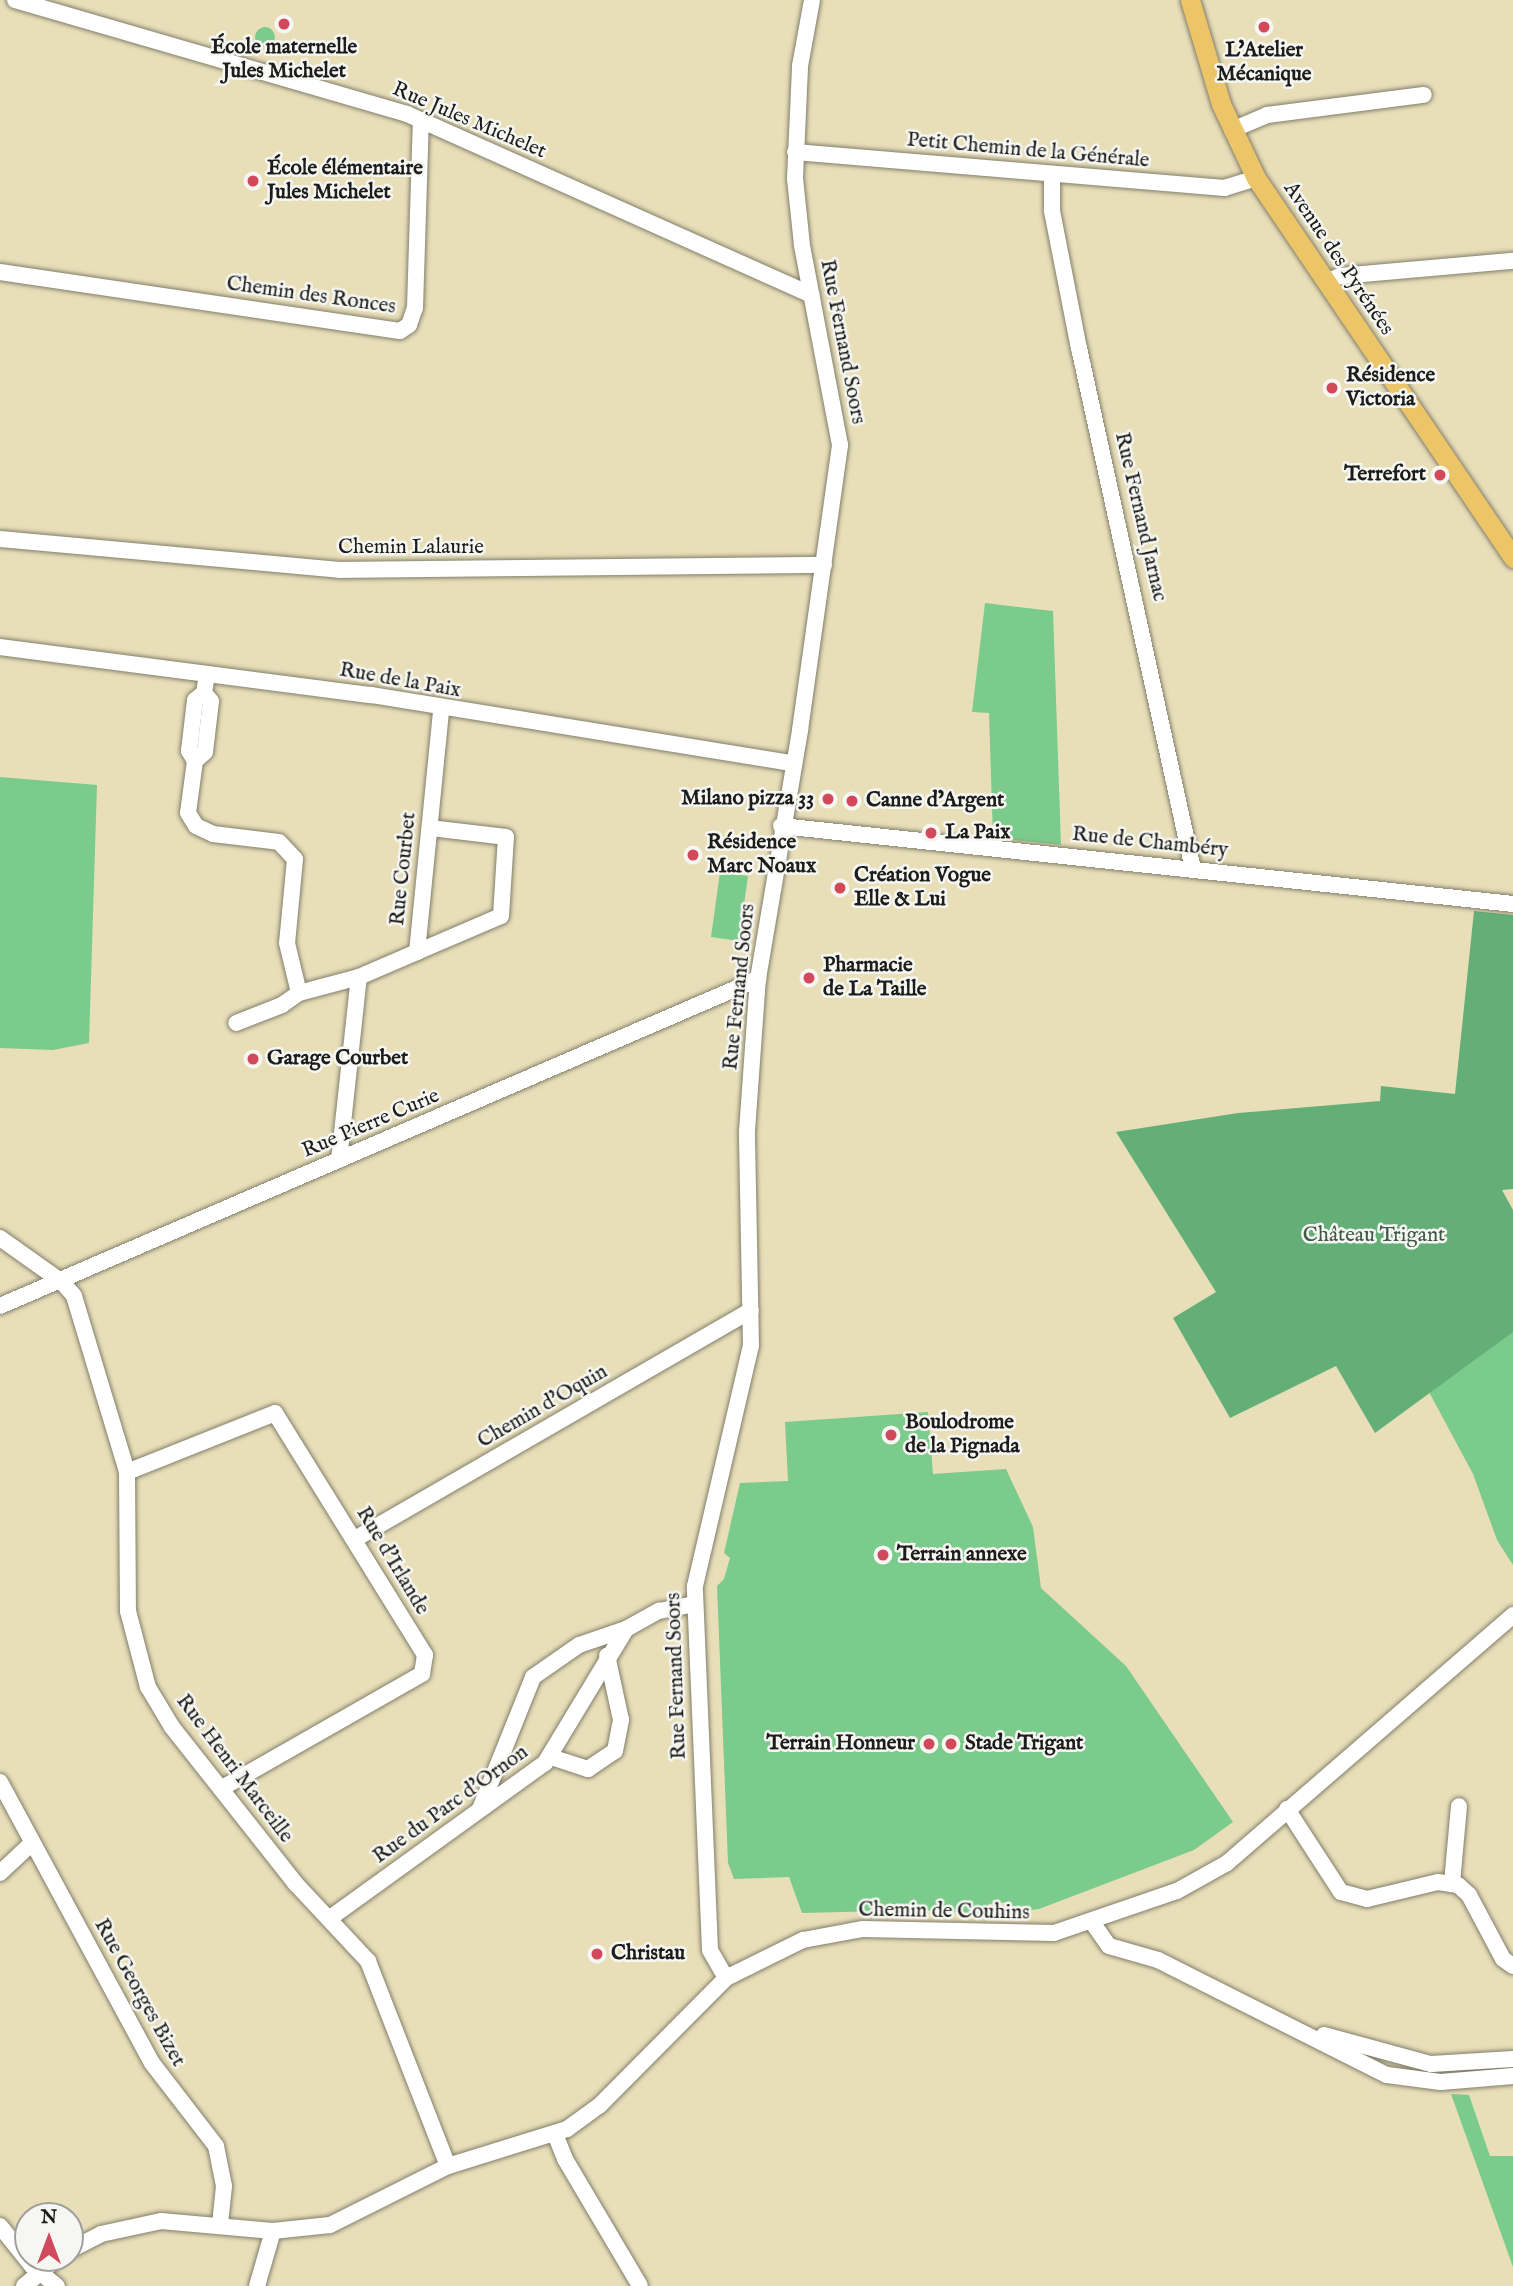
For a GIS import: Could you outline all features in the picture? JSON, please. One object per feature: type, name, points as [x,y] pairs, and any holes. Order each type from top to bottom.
[{"type":"main road","name":"Avenue des Pyrénées","points":[[1190,0],[1206,60],[1232,130],[1256,178],[1513,558]]},
{"type":"street","name":"Rue Jules Michelet","points":[[15,0],[421,120],[811,295]]},
{"type":"street","name":"Rue Fernand Soors","points":[[726,1978],[709,1950],[694,1604],[700,1553],[750,1356],[747,1131],[758,979],[824,565],[840,434],[799,225],[794,152],[800,66],[813,0]]},
{"type":"street","points":[[1232,130],[1267,115],[1424,95]]},
{"type":"street","name":"Chemin des Ronces","points":[[0,272],[400,331],[409,325],[415,309],[421,120]]},
{"type":"street","name":"Petit Chemin de la Générale","points":[[794,152],[1224,188],[1256,178]]},
{"type":"street","name":"Rue Fernand Jarnac","points":[[1052,174],[1052,211],[1193,869]]},
{"type":"street","points":[[1326,282],[1340,275],[1513,261]]},
{"type":"street","name":"Chemin Lalaurie","points":[[0,539],[333,570],[824,565]]},
{"type":"street","name":"Rue de la Paix","points":[[0,647],[371,695],[441,710],[792,763]]},
{"type":"street","points":[[207,674],[204,693],[211,701],[205,752],[195,761],[188,813],[196,826],[213,834],[279,842],[295,859],[287,943],[299,993]]},
{"type":"street","name":"Rue Courbet","points":[[236,1023],[282,1005],[299,993],[359,977],[417,952],[441,710]]},
{"type":"street","name":"Rue de Chambéry","points":[[781,826],[1513,904]]},
{"type":"street","points":[[417,952],[500,915],[506,838],[430,828]]},
{"type":"street","points":[[339,1160],[359,977]]},
{"type":"street","name":"Rue Pierre Curie","points":[[0,1306],[62,1282],[758,979]]},
{"type":"street","points":[[0,1238],[62,1282]]},
{"type":"street","name":"Rue Henri Marceille","points":[[62,1282],[74,1296],[127,1472],[128,1611],[148,1688],[172,1727],[295,1883],[330,1917],[376,1975],[448,2166]]},
{"type":"street","name":"Chemin d'Oquin","points":[[355,1539],[751,1310]]},
{"type":"street","name":"Rue d'Irlande","points":[[127,1472],[275,1413],[425,1655],[422,1674],[222,1788]]},
{"type":"street","name":"Rue du Parc d'Ornon","points":[[330,1917],[551,1757],[607,1656],[626,1629],[659,1611],[694,1604]]},
{"type":"street","name":"Chemin de Couhins","points":[[84,2243],[101,2234],[161,2221],[273,2231],[339,2221],[448,2166],[555,2134],[600,2105],[726,1978],[774,1951],[831,1933],[863,1929],[1034,1935],[1092,1922],[1211,1874],[1513,1615]]},
{"type":"street","points":[[480,1809],[533,1677],[579,1645],[626,1629]]},
{"type":"street","points":[[551,1757],[587,1769],[615,1751],[621,1720],[607,1656]]},
{"type":"street","name":"Rue Georges Bizet","points":[[0,1782],[152,2063],[216,2146],[224,2186],[220,2225]]},
{"type":"street","points":[[1452,1883],[1459,1805]]},
{"type":"street","points":[[1287,1809],[1333,1886],[1347,1895],[1367,1899],[1452,1883],[1469,1895],[1503,1959],[1513,1966]]},
{"type":"street","points":[[0,1873],[32,1843]]},
{"type":"street","points":[[1092,1922],[1109,1946],[1158,1960],[1295,2026],[1387,2075],[1441,2082],[1513,2076]]},
{"type":"street","points":[[1295,2026],[1431,2064],[1513,2059]]},
{"type":"street","points":[[555,2134],[565,2159],[640,2286]]},
{"type":"street","points":[[0,2226],[14,2241]]},
{"type":"street","points":[[257,2286],[273,2231]]},
{"type":"street","points":[[24,2286],[42,2272],[57,2286]]},
{"type":"green space","points":[[265,27],[272,30],[275,37],[272,44],[265,47],[258,44],[255,37],[258,30]]},
{"type":"green space","points":[[985,603],[1053,611],[1061,845],[993,838],[989,713],[972,712]]},
{"type":"green space","points":[[0,777],[97,785],[89,1043],[53,1050],[0,1048]]},
{"type":"green space","points":[[720,872],[748,876],[739,941],[711,937]]},
{"type":"green space","name":"Château Trigant","points":[[1474,911],[1513,915],[1513,1189],[1502,1190],[1513,1210],[1513,1332],[1375,1433],[1336,1366],[1230,1418],[1173,1318],[1216,1292],[1116,1132],[1238,1113],[1380,1101],[1381,1086],[1455,1094]]},
{"type":"green space","points":[[1513,1331],[1513,1565],[1497,1540],[1473,1474],[1429,1392]]},
{"type":"green space","name":"Stade Trigant","points":[[928,1412],[933,1474],[1006,1469],[1033,1527],[1041,1588],[1126,1666],[1233,1822],[1194,1850],[1039,1909],[1016,1912],[1010,1902],[989,1904],[983,1914],[922,1910],[802,1913],[789,1877],[734,1879],[728,1863],[717,1586],[724,1579],[730,1558],[724,1553],[740,1483],[788,1481],[785,1422]]},
{"type":"green space","points":[[1451,2094],[1469,2095],[1490,2156],[1513,2156],[1513,2267]]},
{"type":"place","name":"École maternelle Jules Michelet","points":[[284,24]]},
{"type":"place","name":"L'Atelier Mécanique","points":[[1264,27]]},
{"type":"place","name":"École élémentaire Jules Michelet","points":[[253,181]]},
{"type":"place","name":"Résidence Victoria","points":[[1332,388]]},
{"type":"place","name":"Terrefort","points":[[1440,475]]},
{"type":"place","name":"Milano pizza 33","points":[[828,799]]},
{"type":"place","name":"Canne d’Argent","points":[[852,801]]},
{"type":"place","name":"La Paix","points":[[931,833]]},
{"type":"place","name":"Résidence Marc Noaux","points":[[693,855]]},
{"type":"place","name":"Création Vogue Elle & Lui","points":[[840,888]]},
{"type":"place","name":"Pharmacie de La Taille","points":[[809,978]]},
{"type":"place","name":"Garage Courbet","points":[[253,1059]]},
{"type":"place","name":"Boulodrome de la Pignada","points":[[891,1435]]},
{"type":"place","name":"Terrain annexe","points":[[883,1555]]},
{"type":"place","name":"Terrain Honneur","points":[[929,1744]]},
{"type":"place","name":"Stade Trigant","points":[[951,1744]]},
{"type":"place","name":"Christau","points":[[597,1954]]}]
